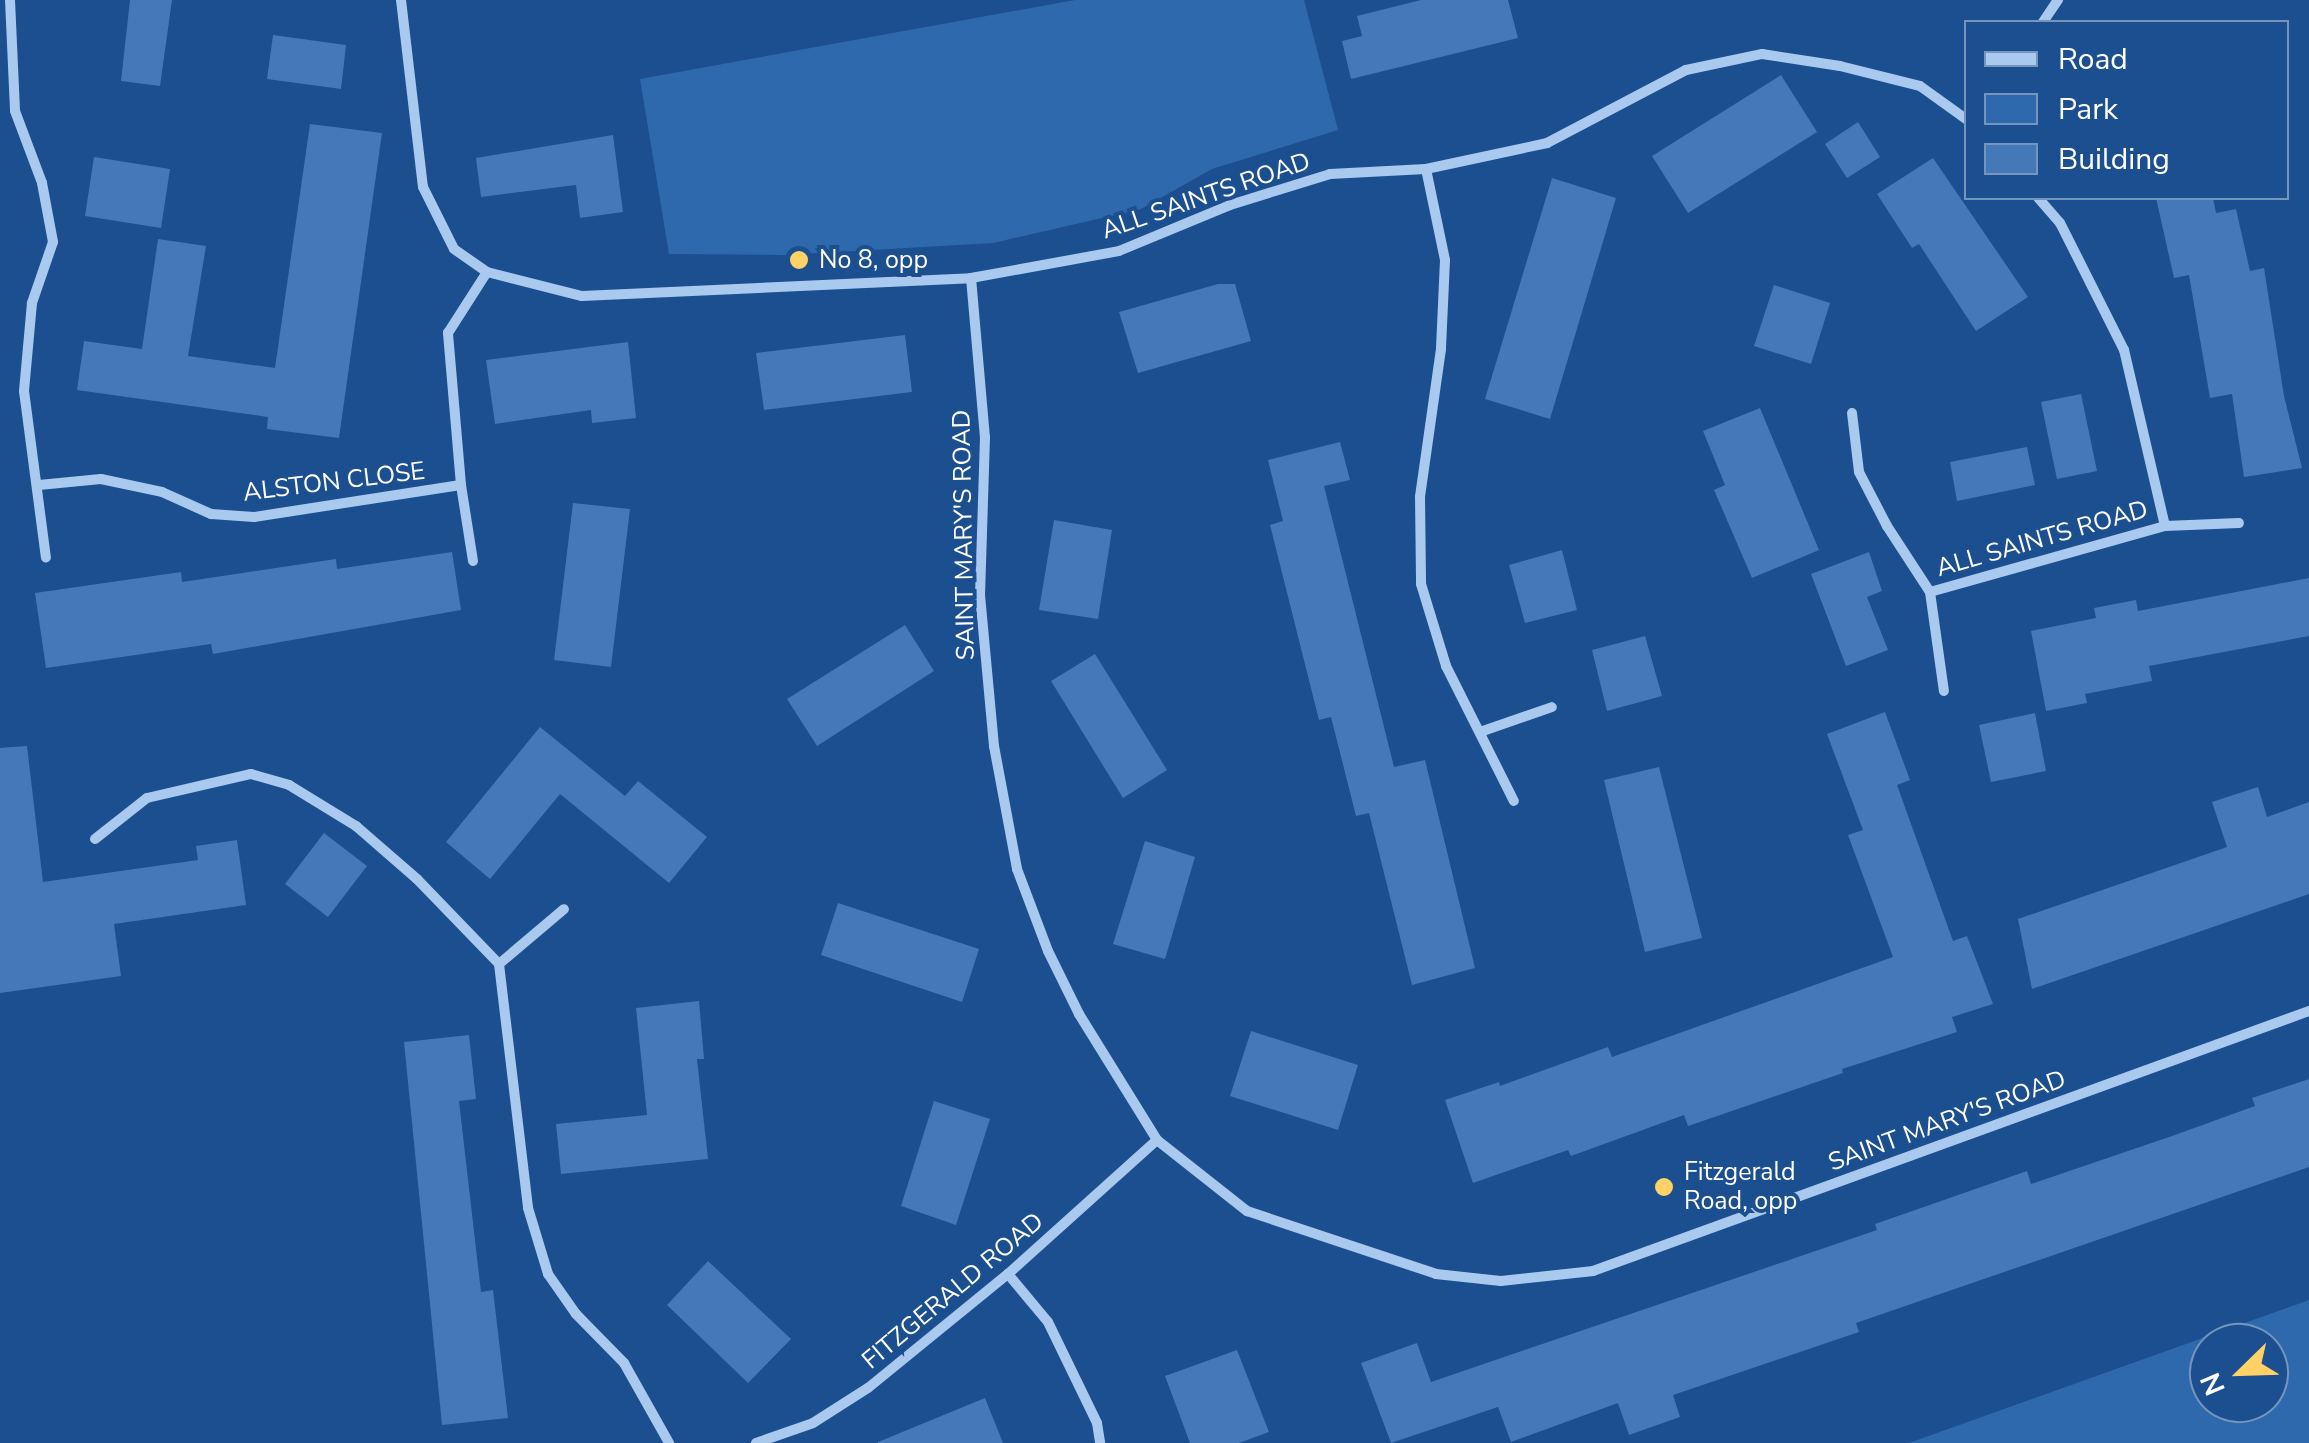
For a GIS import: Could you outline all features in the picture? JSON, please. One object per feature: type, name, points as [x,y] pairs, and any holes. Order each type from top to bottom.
[{"type":"street","points":[[10,0],[15,112],[42,183],[53,242],[32,303],[24,391],[46,558]]},
{"type":"street","points":[[401,0],[424,187],[454,249],[486,272],[448,333],[461,486],[472,561]]},
{"type":"street","name":"ALL SAINTS ROAD","points":[[486,272],[582,296],[971,278],[1118,251],[1230,205],[1330,174],[1426,169],[1548,143],[1686,70],[1762,54],[1840,66],[1920,86],[1964,118]]},
{"type":"street","points":[[1426,169],[1444,260],[1440,348],[1420,497],[1421,584],[1446,666],[1514,801]]},
{"type":"street","name":"ALL SAINTS ROAD","points":[[2040,200],[2060,223],[2124,350],[2165,526]]},
{"type":"street","name":"SAINT MARY'S ROAD","points":[[971,278],[985,437],[980,595],[994,746],[1017,869],[1048,951],[1079,1014],[1157,1140],[1248,1211],[1316,1231],[1366,1254],[1436,1274],[1501,1281],[1592,1271],[2309,1011]]},
{"type":"street","name":"ALL SAINTS ROAD","points":[[1852,413],[1859,472],[1886,526],[1930,592],[1944,691]]},
{"type":"street","name":"ALSTON CLOSE","points":[[39,485],[101,479],[162,492],[211,514],[254,517],[461,486]]},
{"type":"street","name":"ALL SAINTS ROAD","points":[[1930,592],[2165,526],[2239,523]]},
{"type":"street","points":[[1480,732],[1552,707]]},
{"type":"street","points":[[95,839],[147,798],[251,774],[289,785],[356,826],[417,879],[500,964],[528,1208],[548,1274],[576,1314],[624,1362],[669,1443]]},
{"type":"street","points":[[500,964],[564,909]]},
{"type":"street","name":"FITZGERALD ROAD","points":[[756,1443],[813,1423],[868,1388],[1008,1274],[1157,1140]]},
{"type":"street","points":[[1008,1274],[1048,1322],[1097,1424],[1100,1443]]},
{"type":"green space","points":[[1075,0],[1304,0],[1338,130],[1212,169],[1141,209],[993,243],[784,255],[669,254],[640,79]]},
{"type":"green space","points":[[2309,1300],[2309,1443],[1909,1443],[2189,1343],[2189,1423],[2289,1423],[2289,1323],[2245,1323]]},
{"type":"building","points":[[130,0],[172,0],[160,86],[121,81]]},
{"type":"building","points":[[1421,0],[1508,0],[1518,38],[1351,79],[1342,41],[1362,36],[1357,16]]},
{"type":"building","points":[[273,35],[346,45],[341,89],[267,79]]},
{"type":"building","points":[[1781,75],[1817,132],[1688,213],[1652,156]]},
{"type":"building","points":[[1858,122],[1880,157],[1847,178],[1825,144]]},
{"type":"building","points":[[310,124],[382,133],[339,438],[267,429],[268,417],[77,390],[84,341],[142,349],[158,239],[206,246],[188,356],[275,368]]},
{"type":"building","points":[[613,135],[623,212],[580,218],[576,185],[481,197],[476,158]]},
{"type":"building","points":[[94,157],[170,169],[161,228],[85,216]]},
{"type":"building","points":[[1933,158],[2028,297],[1976,331],[1919,244],[1912,248],[1877,194]]},
{"type":"building","points":[[1552,178],[1616,198],[1550,419],[1485,399]]},
{"type":"building","points":[[2156,200],[2213,200],[2216,213],[2236,209],[2250,271],[2264,268],[2284,396],[2302,468],[2244,477],[2232,394],[2210,398],[2189,275],[2174,278]]},
{"type":"building","points":[[1218,284],[1235,284],[1251,341],[1138,373],[1119,312]]},
{"type":"building","points":[[1774,285],[1830,303],[1811,364],[1754,346]]},
{"type":"building","points":[[905,335],[912,392],[764,410],[756,353]]},
{"type":"building","points":[[628,342],[636,418],[592,423],[591,410],[495,424],[486,360]]},
{"type":"building","points":[[2081,394],[2097,471],[2057,479],[2041,402]]},
{"type":"building","points":[[1760,408],[1819,550],[1752,578],[1714,490],[1725,485],[1703,431]]},
{"type":"building","points":[[1340,442],[1350,480],[1324,486],[1394,767],[1425,760],[1475,968],[1412,985],[1369,813],[1356,816],[1331,717],[1319,720],[1270,525],[1283,521],[1268,460]]},
{"type":"building","points":[[2027,447],[2035,485],[1957,501],[1950,462]]},
{"type":"building","points":[[573,503],[630,509],[611,667],[554,660]]},
{"type":"building","points":[[1054,520],[1112,530],[1098,619],[1039,610]]},
{"type":"building","points":[[1562,550],[1577,610],[1525,623],[1509,565]]},
{"type":"building","points":[[452,552],[461,610],[213,654],[211,644],[46,668],[35,593],[181,572],[182,582],[336,559],[337,569]]},
{"type":"building","points":[[1869,552],[1882,591],[1867,597],[1888,650],[1846,666],[1811,574]]},
{"type":"building","points":[[2309,578],[2309,636],[2149,666],[2152,681],[2085,694],[2087,703],[2046,711],[2031,631],[2096,618],[2094,608],[2136,600],[2138,611]]},
{"type":"building","points":[[905,625],[934,671],[817,746],[787,699]]},
{"type":"building","points":[[1645,636],[1662,696],[1607,711],[1592,650]]},
{"type":"building","points":[[1095,654],[1167,770],[1123,798],[1051,681]]},
{"type":"building","points":[[1885,712],[1910,780],[1897,785],[1953,941],[1967,936],[1993,1004],[1952,1017],[1957,1032],[1842,1069],[1843,1073],[1688,1126],[1684,1115],[1571,1156],[1568,1150],[1473,1183],[1445,1100],[1499,1082],[1500,1086],[1608,1047],[1612,1057],[1893,957],[1848,835],[1863,830],[1827,734]]},
{"type":"building","points":[[2035,713],[2046,771],[1991,782],[1979,725]]},
{"type":"building","points":[[540,727],[625,796],[638,781],[707,837],[669,883],[560,794],[490,879],[446,842]]},
{"type":"building","points":[[27,746],[43,882],[198,860],[196,846],[237,840],[246,905],[114,924],[121,976],[0,993],[0,748]]},
{"type":"building","points":[[1659,767],[1702,938],[1645,952],[1604,780]]},
{"type":"building","points":[[2258,787],[2267,817],[2309,802],[2309,894],[2032,989],[2018,919],[2227,847],[2212,802]]},
{"type":"building","points":[[324,833],[367,866],[328,917],[285,884]]},
{"type":"building","points":[[1145,841],[1195,857],[1165,959],[1113,944]]},
{"type":"building","points":[[838,903],[979,949],[962,1002],[821,955]]},
{"type":"building","points":[[699,1001],[704,1059],[697,1059],[708,1159],[561,1174],[556,1124],[647,1115],[636,1008]]},
{"type":"building","points":[[1251,1031],[1358,1065],[1338,1130],[1230,1096]]},
{"type":"building","points":[[469,1035],[476,1099],[459,1101],[481,1292],[493,1290],[508,1418],[442,1425],[404,1042]]},
{"type":"building","points":[[2309,1079],[2309,1167],[1856,1323],[1859,1332],[1673,1395],[1680,1417],[1629,1435],[1618,1403],[1511,1442],[1498,1407],[1391,1443],[1361,1363],[1417,1343],[1431,1382],[1877,1230],[1875,1224],[2027,1171],[2031,1184],[2172,1136],[2255,1106],[2252,1098]]},
{"type":"building","points":[[934,1101],[990,1119],[956,1225],[901,1206]]},
{"type":"building","points":[[708,1261],[791,1339],[748,1383],[667,1305]]},
{"type":"building","points":[[1237,1350],[1269,1432],[1239,1443],[1190,1443],[1165,1376]]},
{"type":"building","points":[[985,1398],[1003,1443],[878,1443],[878,1442]]},
{"type":"place","name":"No 8, opp","points":[[799,260]]},
{"type":"place","name":"Fitzgerald Road, opp","points":[[1664,1187]]}]
